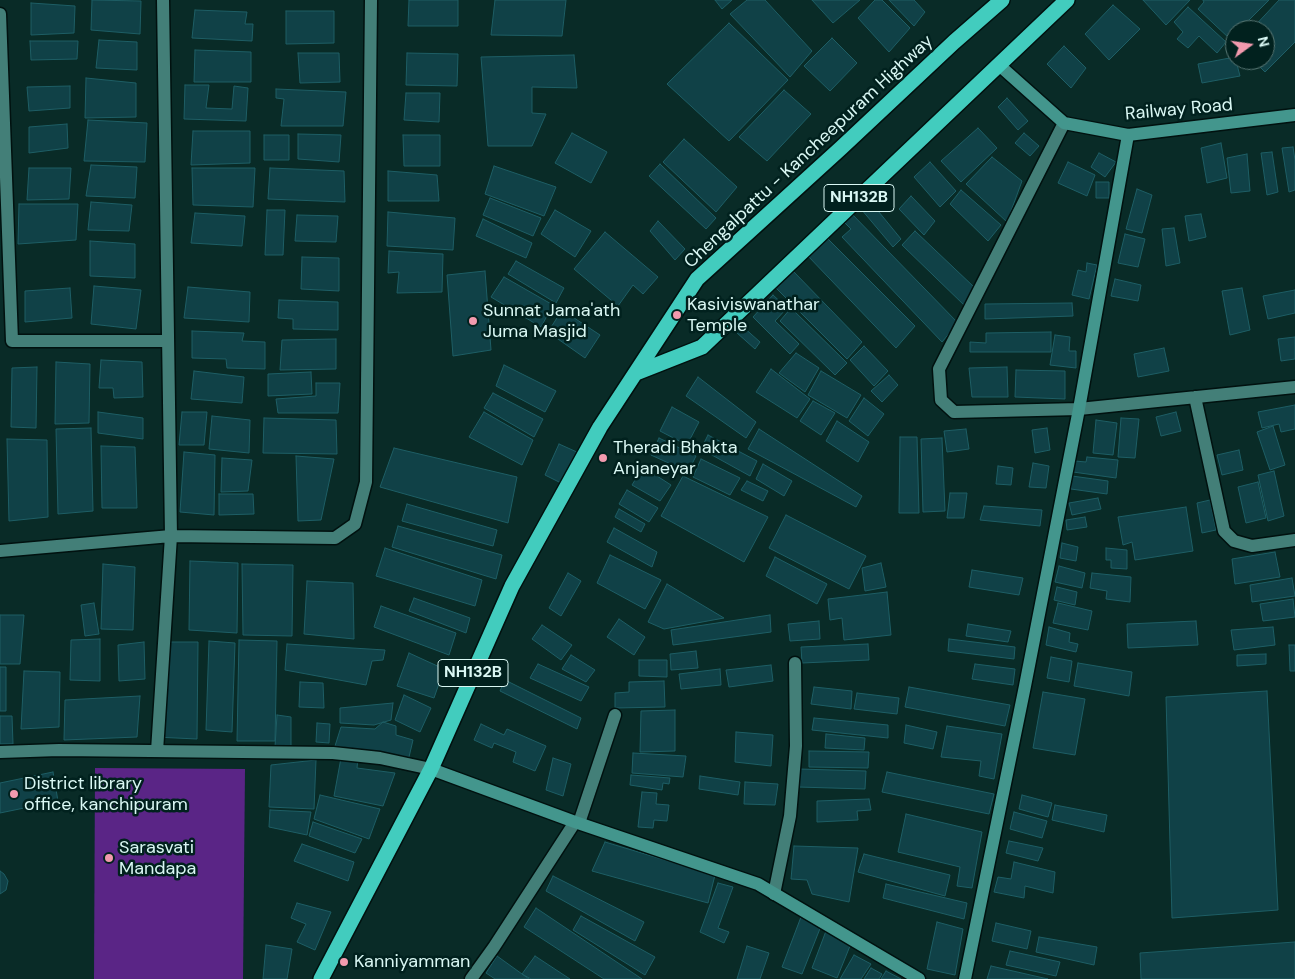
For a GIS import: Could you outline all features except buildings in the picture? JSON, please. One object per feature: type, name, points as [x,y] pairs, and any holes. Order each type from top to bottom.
[{"type":"highway","name":"Chengalpattu - Kancheepuram Highway","points":[[321,979],[431,769],[512,586],[600,427],[698,279],[954,42],[1002,0]]},
{"type":"highway","name":"NH132B","points":[[636,373],[702,347],[1067,0]]},
{"type":"street","points":[[157,751],[171,536],[163,0]]},
{"type":"street","points":[[0,551],[171,536],[336,538],[355,524],[366,482],[371,0]]},
{"type":"street","points":[[0,14],[12,340],[168,341]]},
{"type":"street","points":[[999,65],[1064,123],[939,369],[941,400],[954,412],[1079,408],[1295,387]]},
{"type":"street","name":"Railway Road","points":[[1064,123],[1128,135],[1295,115]]},
{"type":"street","points":[[965,979],[1079,408],[1128,135]]},
{"type":"street","points":[[1195,397],[1224,532],[1234,541],[1252,546],[1295,540]]},
{"type":"street","points":[[774,894],[790,816],[796,746],[795,663]]},
{"type":"street","points":[[471,979],[494,948],[577,823],[614,714]]},
{"type":"street","points":[[0,752],[333,752],[380,758],[431,769],[577,823],[758,884],[919,979]]},
{"type":"shaded area","points":[[95,768],[245,769],[243,979],[94,979]]},
{"type":"place","name":"Kasiviswanathar Temple","points":[[677,315]]},
{"type":"place","name":"Sunnat Jama'ath Juma Masjid","points":[[473,321]]},
{"type":"place","name":"Theradi Bhakta Anjaneyar","points":[[603,458]]},
{"type":"place","name":"District library office, kanchipuram","points":[[14,794]]},
{"type":"place","name":"Sarasvati Mandapa","points":[[109,858]]},
{"type":"place","name":"Kanniyamman","points":[[344,962]]}]
